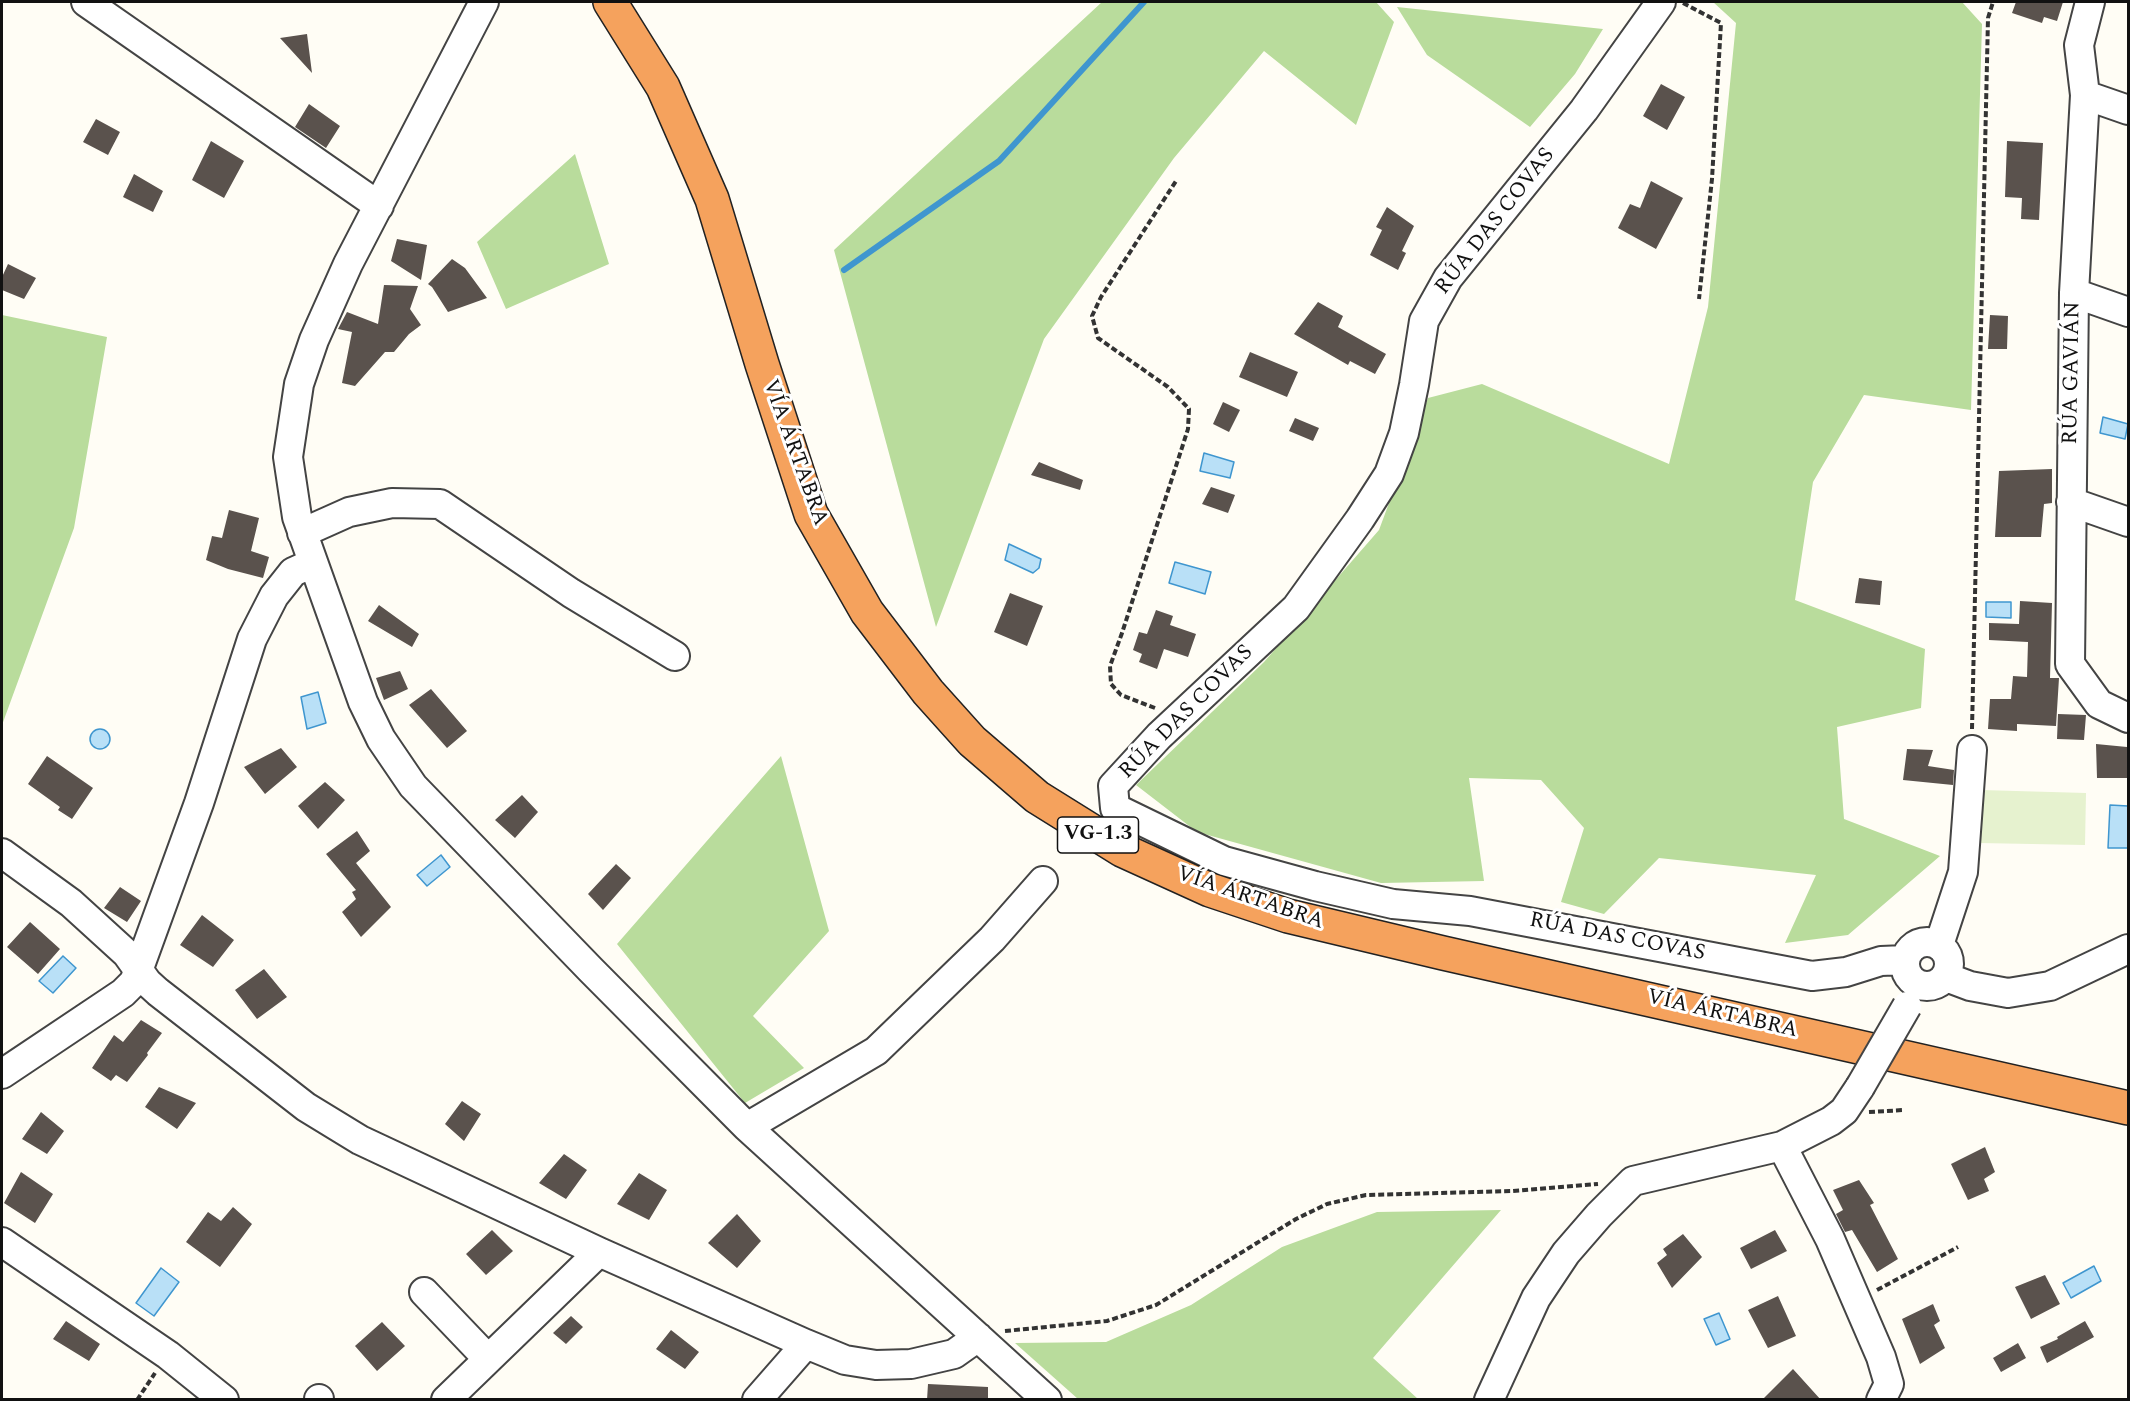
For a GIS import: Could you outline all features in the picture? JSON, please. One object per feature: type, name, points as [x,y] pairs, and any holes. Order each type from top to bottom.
[{"type":"highway","name":"VÍA ÁRTABRA","points":[[610,2],[663,87],[712,199],[811,514],[867,612],[928,692],[972,741],[1036,796],[1122,850],[1210,890],[1288,916],[2128,1108]]},
{"type":"highway","points":[[2050,1090],[2128,1091]]},
{"type":"highway","points":[[2050,1090],[2128,1129]]},
{"type":"street","points":[[86,2],[379,206]]},
{"type":"street","points":[[484,2],[348,264],[318,330],[298,384],[288,457],[297,517],[363,702],[381,739],[413,786],[747,1128],[1047,1400]]},
{"type":"street","name":"RÚA DAS COVAS","points":[[1661,2],[1584,110],[1448,278],[1424,321],[1404,433],[1389,474],[1360,519],[1296,608],[1159,736],[1113,786],[1115,808],[1224,861],[1393,904],[1470,911],[1812,976],[1846,972],[1881,961],[1905,960]]},
{"type":"street","name":"RÚA GAVIÁN","points":[[2090,2],[2079,45],[2085,95],[2074,293],[2070,663],[2099,704],[2128,718]]},
{"type":"street","points":[[2085,95],[2128,110]]},
{"type":"street","points":[[2074,293],[2128,312]]},
{"type":"street","points":[[2072,502],[2128,522]]},
{"type":"street","points":[[302,533],[349,512],[392,503],[440,504],[571,593],[675,656]]},
{"type":"street","points":[[2,1074],[123,993],[134,982],[199,802],[252,639],[274,596],[293,572],[313,563]]},
{"type":"street","points":[[1939,945],[1964,872],[1972,750]]},
{"type":"street","points":[[2,853],[71,903],[135,962],[138,971],[147,982],[176,1006],[306,1107],[360,1140],[599,1252],[845,1360],[876,1365],[911,1364],[954,1354],[978,1337]]},
{"type":"street","points":[[747,1128],[876,1051],[992,939],[1042,881]]},
{"type":"street","points":[[1489,1400],[1542,1289],[1566,1253],[1633,1181],[1782,1146],[1831,1121],[1844,1111],[1860,1087],[1913,995],[1935,986],[1946,977],[1950,968],[1950,960],[1945,950],[1939,945],[1932,942],[1918,944],[1908,953],[1905,970],[1913,995]]},
{"type":"street","points":[[1946,977],[1970,986],[2008,993],[2050,986],[2128,949]]},
{"type":"street","points":[[1782,1146],[1830,1239],[1881,1357],[1889,1384],[1881,1400]]},
{"type":"street","points":[[2,1242],[168,1355],[224,1400]]},
{"type":"street","points":[[446,1400],[599,1252]]},
{"type":"street","points":[[424,1292],[488,1359]]},
{"type":"street","points":[[757,1400],[806,1344]]},
{"type":"path","points":[[1680,2],[1720,23],[1712,179],[1699,299]]},
{"type":"path","points":[[1972,750],[1988,18],[1993,2]]},
{"type":"path","points":[[1176,181],[1101,297],[1092,316],[1098,338],[1168,387],[1190,409],[1188,429],[1110,666],[1111,684],[1120,695],[1179,717]]},
{"type":"path","points":[[978,1337],[1007,1330],[1107,1321],[1156,1305],[1296,1219],[1327,1204],[1366,1195],[1513,1191],[1633,1181]]},
{"type":"path","points":[[1857,1301],[1958,1247]]},
{"type":"path","points":[[136,1400],[168,1355]]},
{"type":"green space","points":[[1102,2],[1376,2],[1394,22],[1356,125],[1264,51],[1174,158],[1044,339],[936,627],[834,250]]},
{"type":"green space","points":[[1713,2],[1962,2],[1982,24],[1971,410],[1864,395],[1813,482],[1795,600],[1925,649],[1921,708],[1837,727],[1844,819],[1940,856],[1848,935],[1785,943],[1816,875],[1659,858],[1604,914],[1561,902],[1584,828],[1541,780],[1469,778],[1484,881],[1381,883],[1197,832],[1136,785],[1264,662],[1379,530],[1428,398],[1482,384],[1669,464],[1708,307],[1736,23]]},
{"type":"green space","points":[[1397,7],[1603,29],[1575,74],[1530,127],[1427,55]]},
{"type":"green space","points":[[575,154],[609,264],[506,309],[477,242]]},
{"type":"green space","points":[[2,315],[107,337],[74,528],[2,725]]},
{"type":"green space","points":[[781,756],[829,931],[753,1016],[804,1068],[745,1103],[617,944]]},
{"type":"green space","points":[[1981,790],[2086,793],[2085,845],[1979,843]]},
{"type":"green space","points":[[1501,1210],[1373,1358],[1418,1399],[1078,1399],[1015,1343],[1106,1342],[1191,1305],[1282,1247],[1377,1212]]},
{"type":"water","points":[[2103,417],[2128,424],[2125,439],[2100,433]]},
{"type":"water","points":[[1204,453],[1234,462],[1230,478],[1200,471]]},
{"type":"water","points":[[1009,544],[1041,559],[1039,568],[1033,573],[1005,560]]},
{"type":"water","points":[[1175,562],[1211,572],[1205,594],[1169,583]]},
{"type":"water","points":[[1986,602],[2011,602],[2011,618],[1986,617]]},
{"type":"water","points":[[318,692],[326,723],[307,729],[301,697]]},
{"type":"water","points":[[100,729],[107,732],[110,739],[107,746],[100,749],[93,746],[90,739],[93,732]]},
{"type":"water","points":[[2110,805],[2128,806],[2128,848],[2108,848]]},
{"type":"water","points":[[441,855],[450,867],[427,886],[417,875]]},
{"type":"water","points":[[63,956],[76,968],[53,993],[39,981]]},
{"type":"water","points":[[2094,1266],[2101,1281],[2071,1298],[2063,1283]]},
{"type":"water","points":[[161,1268],[179,1282],[154,1316],[136,1303]]},
{"type":"water","points":[[1719,1313],[1730,1339],[1716,1345],[1704,1319]]},
{"type":"building","points":[[2016,2],[2063,2],[2057,21],[2044,17],[2042,23],[2012,13]]},
{"type":"building","points":[[307,34],[312,73],[280,38]]},
{"type":"building","points":[[1661,84],[1685,97],[1667,130],[1643,116]]},
{"type":"building","points":[[309,104],[340,126],[326,148],[295,127]]},
{"type":"building","points":[[96,119],[120,132],[108,155],[83,142]]},
{"type":"building","points":[[211,141],[244,161],[224,198],[192,180]]},
{"type":"building","points":[[2007,141],[2043,143],[2039,220],[2021,219],[2022,198],[2005,197]]},
{"type":"building","points":[[134,174],[163,191],[153,212],[123,197]]},
{"type":"building","points":[[1651,181],[1683,198],[1656,249],[1618,228],[1630,204],[1640,208]]},
{"type":"building","points":[[1387,207],[1414,226],[1402,251],[1406,253],[1398,270],[1370,255],[1382,230],[1376,227]]},
{"type":"building","points":[[397,239],[427,245],[421,280],[391,261]]},
{"type":"building","points":[[452,259],[465,268],[487,298],[448,312],[428,284]]},
{"type":"building","points":[[8,264],[36,278],[24,299],[2,290],[2,277]]},
{"type":"building","points":[[384,285],[418,286],[410,309],[421,325],[409,334],[394,352],[385,352],[355,386],[342,383],[352,332],[338,329],[347,312],[378,324]]},
{"type":"building","points":[[1318,302],[1343,316],[1338,327],[1386,354],[1375,374],[1350,361],[1348,365],[1294,334]]},
{"type":"building","points":[[1990,315],[2008,316],[2007,349],[1988,349]]},
{"type":"building","points":[[1250,352],[1298,372],[1287,397],[1239,377]]},
{"type":"building","points":[[1223,402],[1240,410],[1229,432],[1213,424]]},
{"type":"building","points":[[1295,418],[1319,428],[1313,441],[1289,431]]},
{"type":"building","points":[[1039,462],[1083,480],[1080,490],[1031,475]]},
{"type":"building","points":[[2052,469],[2052,503],[2044,504],[2041,537],[1995,537],[1999,471]]},
{"type":"building","points":[[1211,487],[1235,495],[1228,513],[1202,504]]},
{"type":"building","points":[[229,510],[259,518],[251,551],[269,557],[263,578],[228,569],[206,560],[212,536],[222,538]]},
{"type":"building","points":[[1859,578],[1882,581],[1880,605],[1855,603]]},
{"type":"building","points":[[1010,593],[1043,606],[1027,646],[994,632]]},
{"type":"building","points":[[2020,601],[2052,603],[2050,678],[2059,678],[2056,726],[2017,724],[2017,731],[1988,729],[1990,699],[2011,699],[2013,676],[2027,677],[2028,642],[1989,640],[1989,623],[2019,624]]},
{"type":"building","points":[[379,605],[419,634],[412,647],[368,621]]},
{"type":"building","points":[[1156,610],[1173,616],[1170,625],[1196,634],[1188,657],[1164,649],[1157,669],[1139,662],[1142,654],[1133,650],[1139,632],[1147,634]]},
{"type":"building","points":[[400,671],[408,689],[384,700],[376,678]]},
{"type":"building","points":[[431,689],[467,731],[447,748],[409,705]]},
{"type":"building","points":[[2058,714],[2086,715],[2084,740],[2057,739]]},
{"type":"building","points":[[2096,744],[2127,747],[2127,778],[2097,778]]},
{"type":"building","points":[[281,748],[297,767],[265,794],[244,767]]},
{"type":"building","points":[[1907,749],[1933,750],[1928,766],[1954,770],[1953,785],[1903,780]]},
{"type":"building","points":[[47,756],[93,788],[72,819],[58,810],[60,807],[28,784]]},
{"type":"building","points":[[325,782],[345,800],[318,829],[298,806]]},
{"type":"building","points":[[522,795],[538,812],[515,838],[495,820]]},
{"type":"building","points":[[357,831],[370,851],[356,863],[391,907],[361,937],[342,912],[356,899],[352,892],[356,890],[326,854]]},
{"type":"building","points":[[616,864],[631,878],[603,910],[588,894]]},
{"type":"building","points":[[120,887],[141,901],[127,922],[104,908]]},
{"type":"building","points":[[202,915],[234,940],[213,967],[180,945]]},
{"type":"building","points":[[30,922],[60,949],[38,974],[7,947]]},
{"type":"building","points":[[264,969],[287,997],[257,1019],[235,990]]},
{"type":"building","points":[[141,1020],[162,1033],[127,1082],[116,1075],[111,1081],[92,1068],[114,1035],[123,1042]]},
{"type":"building","points":[[159,1087],[196,1103],[177,1129],[145,1107]]},
{"type":"building","points":[[462,1101],[481,1114],[464,1141],[445,1124]]},
{"type":"building","points":[[41,1112],[64,1131],[47,1154],[22,1139]]},
{"type":"building","points":[[1985,1147],[1995,1172],[1984,1179],[1989,1191],[1968,1200],[1951,1164]]},
{"type":"building","points":[[564,1154],[587,1170],[566,1199],[539,1183]]},
{"type":"building","points":[[21,1172],[53,1194],[35,1223],[4,1203]]},
{"type":"building","points":[[639,1173],[667,1190],[649,1220],[617,1204]]},
{"type":"building","points":[[1859,1180],[1874,1203],[1870,1205],[1898,1259],[1877,1272],[1852,1230],[1845,1232],[1836,1214],[1843,1210],[1833,1190]]},
{"type":"building","points":[[233,1207],[252,1224],[220,1267],[186,1242],[208,1212],[221,1221]]},
{"type":"building","points":[[737,1214],[761,1241],[737,1268],[708,1243]]},
{"type":"building","points":[[492,1230],[513,1251],[486,1275],[466,1254]]},
{"type":"building","points":[[1775,1230],[1787,1251],[1751,1269],[1740,1248]]},
{"type":"building","points":[[1683,1234],[1702,1257],[1672,1288],[1657,1263],[1667,1255],[1663,1249]]},
{"type":"building","points":[[2045,1275],[2060,1304],[2031,1319],[2015,1287]]},
{"type":"building","points":[[1778,1296],[1796,1336],[1768,1348],[1748,1310]]},
{"type":"building","points":[[1933,1304],[1940,1321],[1934,1325],[1945,1348],[1920,1364],[1902,1319]]},
{"type":"building","points":[[571,1316],[583,1327],[566,1344],[553,1333]]},
{"type":"building","points":[[66,1321],[100,1344],[89,1361],[53,1339]]},
{"type":"building","points":[[2085,1321],[2094,1337],[2047,1363],[2040,1347],[2058,1339],[2057,1337]]},
{"type":"building","points":[[382,1322],[405,1346],[377,1371],[355,1346]]},
{"type":"building","points":[[671,1330],[699,1352],[685,1369],[656,1349]]},
{"type":"building","points":[[2018,1343],[2026,1358],[2001,1372],[1993,1358]]},
{"type":"building","points":[[1793,1369],[1821,1400],[1762,1400]]},
{"type":"building","points":[[928,1384],[988,1387],[988,1400],[927,1400]]},
{"type":"waterway","points":[[844,270],[999,161],[1144,2]]}]
